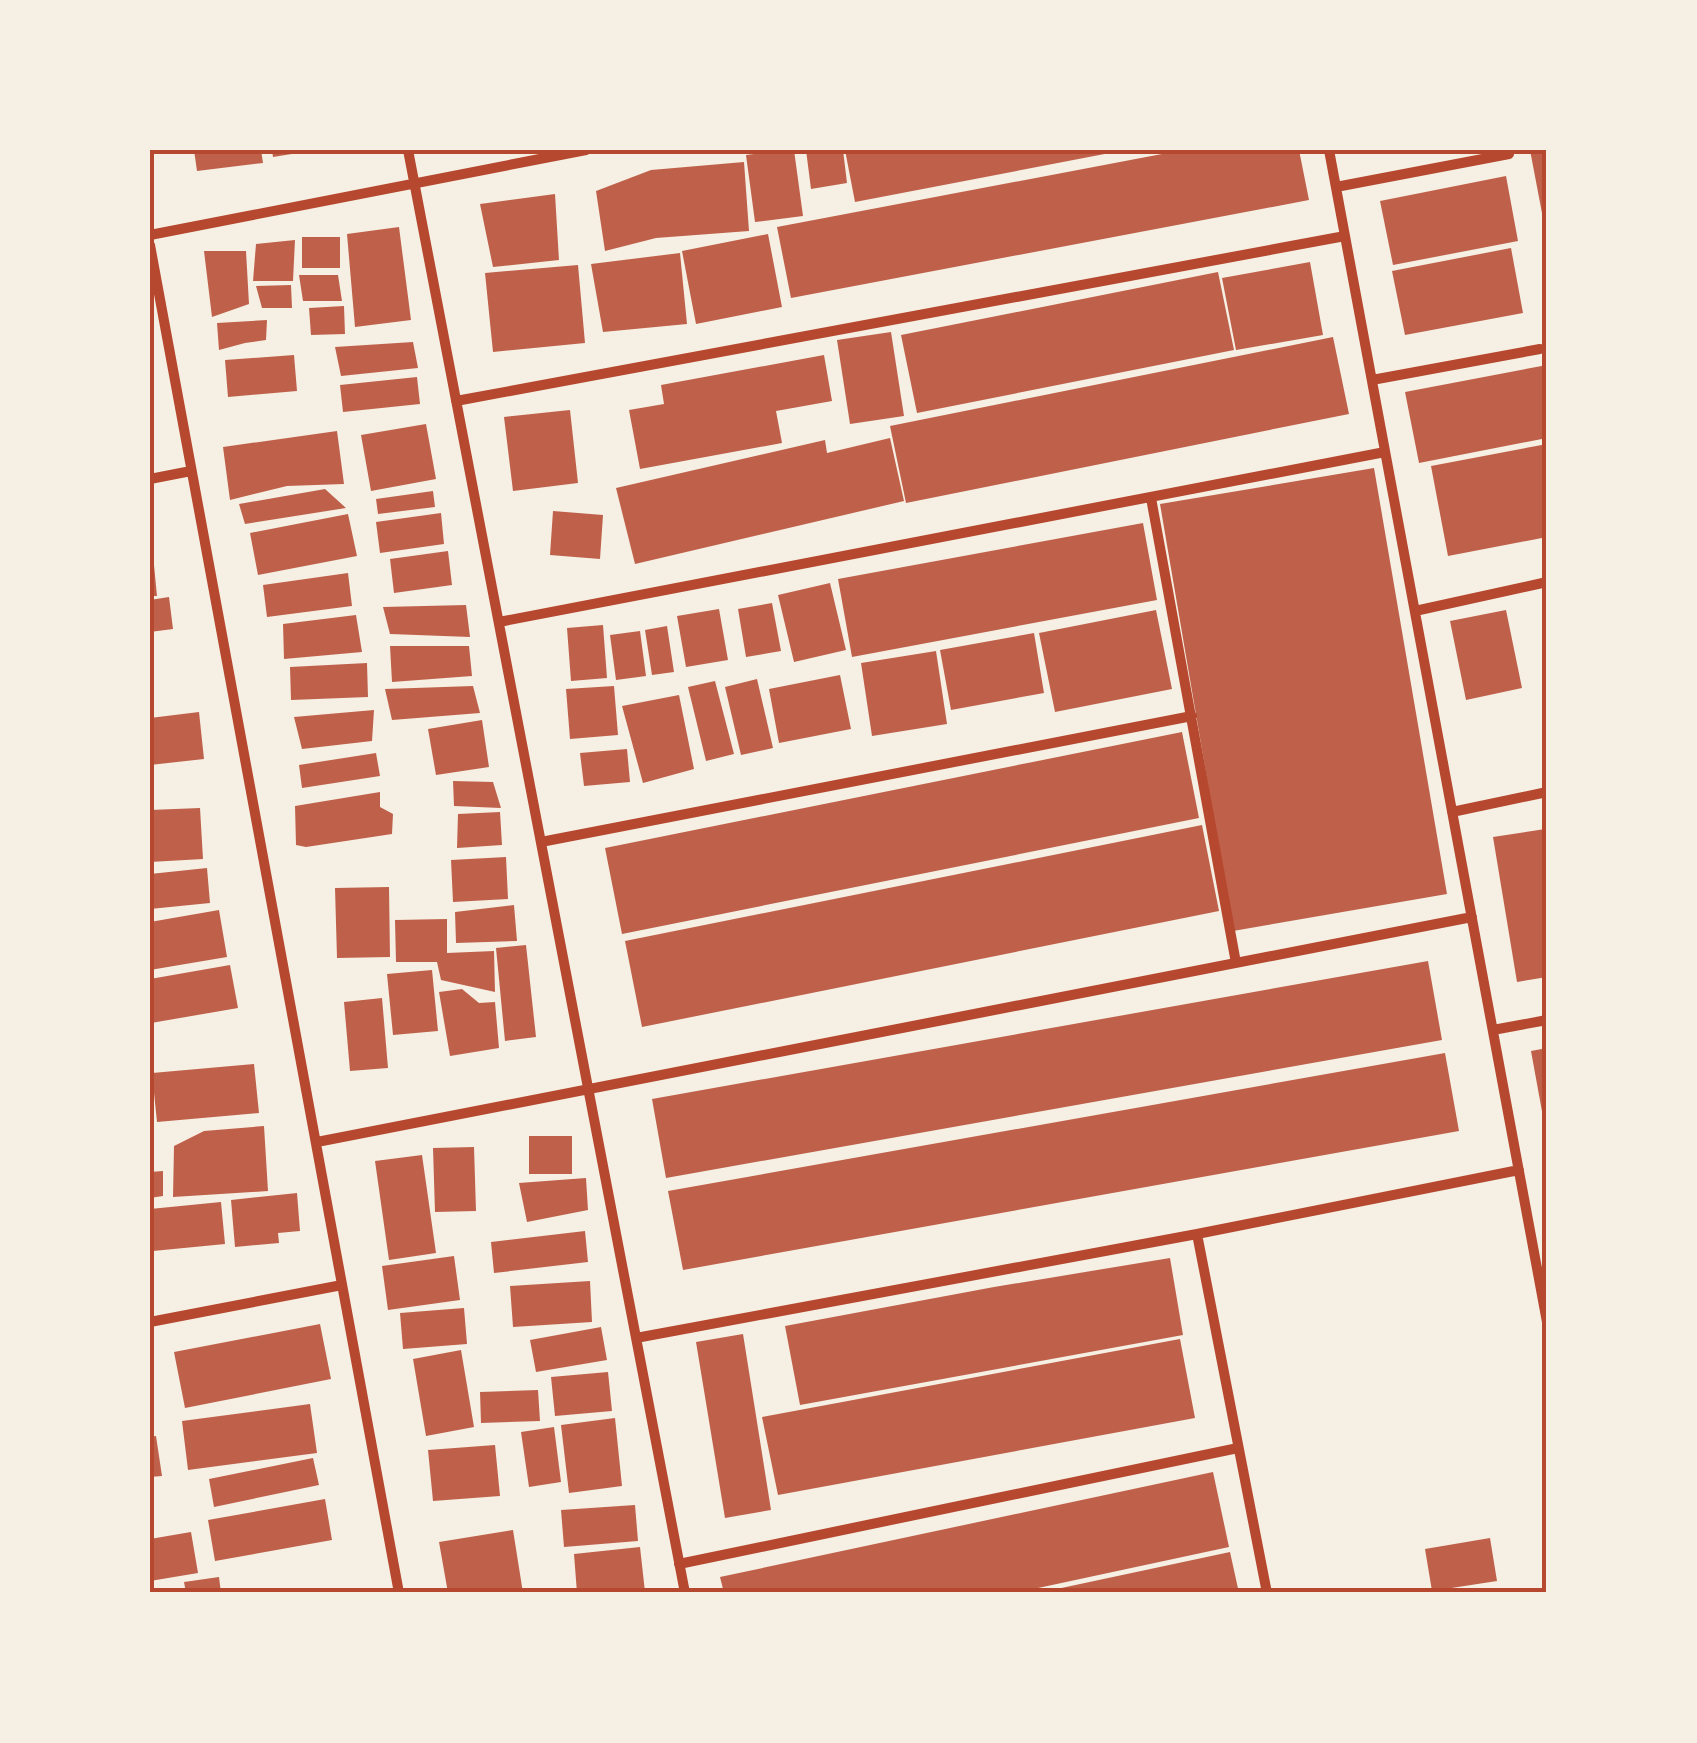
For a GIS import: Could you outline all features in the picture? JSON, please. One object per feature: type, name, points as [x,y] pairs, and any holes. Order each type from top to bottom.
[{"type":"street","points":[[408,150],[685,1593]]},
{"type":"street","points":[[150,236],[552,153],[586,150]]},
{"type":"street","points":[[1329,150],[1547,1322]]},
{"type":"street","points":[[1336,187],[1510,154]]},
{"type":"street","points":[[456,401],[1345,236]]},
{"type":"street","points":[[150,245],[399,1593]]},
{"type":"street","points":[[1372,380],[1540,349]]},
{"type":"street","points":[[499,622],[1385,452]]},
{"type":"street","points":[[150,479],[191,471]]},
{"type":"street","points":[[1151,498],[1236,963]]},
{"type":"street","points":[[1414,611],[1547,582]]},
{"type":"street","points":[[541,842],[1192,716]]},
{"type":"street","points":[[1452,812],[1547,792]]},
{"type":"street","points":[[317,1142],[1472,917]]},
{"type":"street","points":[[1493,1030],[1547,1020]]},
{"type":"street","points":[[636,1338],[1519,1170]]},
{"type":"street","points":[[1197,1234],[1266,1593]]},
{"type":"street","points":[[1533,1247],[1547,1244]]},
{"type":"street","points":[[150,1322],[342,1286]]},
{"type":"street","points":[[680,1564],[1238,1448]]},
{"type":"building","points":[[194,150],[261,150],[263,163],[197,171]]},
{"type":"building","points":[[272,150],[304,150],[304,152],[273,157]]},
{"type":"building","points":[[794,150],[803,216],[755,222],[746,155]]},
{"type":"building","points":[[806,150],[843,150],[847,183],[811,189]]},
{"type":"building","points":[[845,150],[1115,150],[1115,152],[855,202]]},
{"type":"building","points":[[1183,150],[1299,150],[1309,200],[791,298],[777,227]]},
{"type":"building","points":[[1530,150],[1547,150],[1547,229],[1545,229]]},
{"type":"building","points":[[744,162],[749,231],[656,238],[605,251],[596,191],[651,170]]},
{"type":"building","points":[[1506,176],[1518,241],[1393,265],[1380,201]]},
{"type":"building","points":[[555,194],[559,260],[493,267],[480,204]]},
{"type":"building","points":[[399,227],[411,320],[355,327],[347,234]]},
{"type":"building","points":[[768,234],[782,307],[696,324],[682,251]]},
{"type":"building","points":[[302,237],[340,237],[340,268],[302,268]]},
{"type":"building","points":[[295,240],[293,281],[253,281],[256,244]]},
{"type":"building","points":[[1511,248],[1523,313],[1405,335],[1392,271]]},
{"type":"building","points":[[204,251],[246,251],[249,304],[212,317]]},
{"type":"building","points":[[680,253],[687,324],[603,332],[591,264]]},
{"type":"building","points":[[1310,262],[1323,335],[1236,350],[1222,278]]},
{"type":"building","points":[[578,265],[585,343],[493,352],[485,273]]},
{"type":"building","points":[[1218,272],[1234,350],[917,413],[901,335]]},
{"type":"building","points":[[299,275],[338,275],[342,301],[303,301]]},
{"type":"building","points":[[291,285],[292,308],[262,308],[256,286]]},
{"type":"building","points":[[344,306],[345,334],[311,335],[309,308]]},
{"type":"building","points":[[267,320],[266,340],[219,350],[217,323]]},
{"type":"building","points":[[891,332],[904,416],[850,424],[837,340]]},
{"type":"building","points":[[1333,337],[1349,414],[906,503],[890,426]]},
{"type":"building","points":[[413,342],[418,368],[341,376],[335,347]]},
{"type":"building","points":[[294,355],[297,391],[228,397],[225,360]]},
{"type":"building","points":[[824,355],[832,401],[776,411],[782,443],[640,469],[629,410],[664,404],[661,385]]},
{"type":"building","points":[[1547,365],[1547,438],[1419,463],[1405,392]]},
{"type":"building","points":[[417,377],[420,404],[343,412],[340,385]]},
{"type":"building","points":[[570,410],[578,483],[513,491],[504,417]]},
{"type":"building","points":[[426,424],[436,479],[371,491],[361,435]]},
{"type":"building","points":[[337,431],[344,484],[287,486],[230,500],[223,447]]},
{"type":"building","points":[[890,438],[904,501],[635,564],[616,488],[825,440],[827,453]]},
{"type":"building","points":[[1547,444],[1547,537],[1448,556],[1431,466]]},
{"type":"building","points":[[1374,468],[1447,894],[1233,931],[1160,504]]},
{"type":"building","points":[[325,489],[346,508],[245,524],[239,504]]},
{"type":"building","points":[[433,491],[435,507],[378,514],[376,499]]},
{"type":"building","points":[[553,511],[603,515],[600,559],[550,555]]},
{"type":"building","points":[[441,513],[444,544],[380,553],[376,522]]},
{"type":"building","points":[[348,514],[357,556],[258,575],[250,533]]},
{"type":"building","points":[[1143,523],[1157,600],[852,657],[838,579]]},
{"type":"building","points":[[448,551],[452,585],[394,593],[390,559]]},
{"type":"building","points":[[153,555],[157,596],[150,596]]},
{"type":"building","points":[[348,573],[352,606],[267,617],[263,585]]},
{"type":"building","points":[[830,583],[846,650],[794,662],[778,595]]},
{"type":"building","points":[[169,597],[173,629],[150,632],[150,600]]},
{"type":"building","points":[[772,603],[781,651],[746,657],[738,609]]},
{"type":"building","points":[[466,605],[470,637],[390,634],[383,607]]},
{"type":"building","points":[[719,609],[728,660],[686,667],[677,616]]},
{"type":"building","points":[[1156,610],[1172,689],[1055,712],[1039,633]]},
{"type":"building","points":[[1506,610],[1522,688],[1466,700],[1450,621]]},
{"type":"building","points":[[356,615],[362,652],[284,659],[283,624]]},
{"type":"building","points":[[603,625],[607,678],[571,681],[567,628]]},
{"type":"building","points":[[667,626],[674,672],[652,675],[645,630]]},
{"type":"building","points":[[640,631],[646,676],[616,680],[610,635]]},
{"type":"building","points":[[1034,633],[1044,693],[951,710],[940,650]]},
{"type":"building","points":[[390,646],[469,646],[472,676],[392,682]]},
{"type":"building","points":[[936,651],[947,724],[872,736],[861,663]]},
{"type":"building","points":[[367,663],[368,697],[291,700],[290,667]]},
{"type":"building","points":[[840,675],[851,729],[779,743],[769,689]]},
{"type":"building","points":[[757,679],[773,748],[741,755],[725,687]]},
{"type":"building","points":[[715,681],[734,754],[706,761],[688,687]]},
{"type":"building","points":[[473,686],[480,713],[392,720],[385,689]]},
{"type":"building","points":[[614,686],[618,735],[570,739],[566,689]]},
{"type":"building","points":[[679,695],[694,769],[643,783],[622,706]]},
{"type":"building","points":[[374,710],[372,741],[302,749],[294,717]]},
{"type":"building","points":[[199,712],[204,759],[150,765],[150,718]]},
{"type":"building","points":[[482,720],[489,767],[436,775],[428,729]]},
{"type":"building","points":[[1182,732],[1199,818],[622,934],[605,848]]},
{"type":"building","points":[[627,749],[630,782],[584,786],[580,753]]},
{"type":"building","points":[[376,753],[380,776],[302,788],[299,765]]},
{"type":"building","points":[[453,781],[493,782],[501,808],[454,806]]},
{"type":"building","points":[[380,792],[380,807],[393,814],[392,834],[306,847],[296,845],[295,806]]},
{"type":"building","points":[[200,808],[203,859],[150,862],[150,810]]},
{"type":"building","points":[[500,812],[502,845],[457,848],[458,814]]},
{"type":"building","points":[[1202,825],[1219,911],[642,1027],[625,941]]},
{"type":"building","points":[[1545,829],[1547,977],[1517,982],[1493,837]]},
{"type":"building","points":[[506,857],[508,899],[453,902],[451,860]]},
{"type":"building","points":[[207,868],[210,903],[150,909],[150,874]]},
{"type":"building","points":[[389,887],[390,957],[337,958],[335,888]]},
{"type":"building","points":[[514,905],[517,941],[456,943],[455,912]]},
{"type":"building","points":[[219,910],[227,957],[150,970],[150,922]]},
{"type":"building","points":[[447,919],[447,953],[494,951],[495,992],[441,980],[437,962],[396,962],[395,920]]},
{"type":"building","points":[[526,945],[536,1037],[505,1041],[496,948]]},
{"type":"building","points":[[1428,961],[1442,1040],[666,1178],[652,1099]]},
{"type":"building","points":[[230,965],[238,1008],[151,1023],[150,979]]},
{"type":"building","points":[[432,970],[438,1031],[393,1035],[387,974]]},
{"type":"building","points":[[462,989],[479,1003],[495,1002],[499,1048],[450,1056],[439,992]]},
{"type":"building","points":[[382,998],[388,1068],[350,1071],[344,1002]]},
{"type":"building","points":[[1547,1048],[1547,1128],[1545,1128],[1531,1051]]},
{"type":"building","points":[[1445,1053],[1459,1131],[683,1270],[668,1191]]},
{"type":"building","points":[[254,1064],[259,1113],[157,1122],[152,1073]]},
{"type":"building","points":[[264,1126],[268,1191],[173,1197],[174,1146],[204,1131]]},
{"type":"building","points":[[529,1136],[572,1136],[572,1174],[529,1174]]},
{"type":"building","points":[[474,1147],[476,1211],[435,1212],[433,1148]]},
{"type":"building","points":[[422,1155],[436,1253],[389,1260],[375,1161]]},
{"type":"building","points":[[163,1171],[163,1196],[150,1198],[150,1172]]},
{"type":"building","points":[[586,1178],[588,1210],[527,1222],[519,1183]]},
{"type":"building","points":[[297,1193],[300,1231],[278,1233],[279,1243],[235,1247],[231,1200]]},
{"type":"building","points":[[221,1202],[225,1244],[153,1251],[150,1209]]},
{"type":"building","points":[[585,1231],[588,1262],[494,1273],[491,1242]]},
{"type":"building","points":[[454,1256],[460,1300],[388,1310],[382,1266]]},
{"type":"building","points":[[1170,1258],[1183,1335],[800,1405],[785,1326]]},
{"type":"building","points":[[590,1281],[592,1322],[513,1327],[510,1286]]},
{"type":"building","points":[[464,1308],[467,1344],[403,1349],[400,1313]]},
{"type":"building","points":[[320,1324],[331,1379],[185,1408],[174,1352]]},
{"type":"building","points":[[601,1327],[607,1360],[536,1372],[530,1340]]},
{"type":"building","points":[[743,1334],[771,1510],[725,1518],[696,1342]]},
{"type":"building","points":[[1180,1339],[1195,1418],[778,1495],[762,1417]]},
{"type":"building","points":[[461,1350],[474,1427],[426,1436],[413,1359]]},
{"type":"building","points":[[608,1372],[612,1411],[555,1416],[551,1377]]},
{"type":"building","points":[[538,1390],[540,1421],[481,1423],[480,1392]]},
{"type":"building","points":[[310,1404],[317,1453],[188,1470],[182,1421]]},
{"type":"building","points":[[615,1418],[622,1486],[569,1493],[561,1425]]},
{"type":"building","points":[[554,1427],[561,1482],[529,1487],[521,1432]]},
{"type":"building","points":[[156,1436],[162,1476],[150,1477],[150,1437]]},
{"type":"building","points":[[495,1445],[500,1496],[433,1501],[428,1450]]},
{"type":"building","points":[[313,1458],[319,1485],[214,1507],[209,1479]]},
{"type":"building","points":[[1213,1472],[1229,1547],[1015,1593],[724,1593],[720,1577]]},
{"type":"building","points":[[325,1499],[332,1540],[215,1561],[208,1520]]},
{"type":"building","points":[[635,1505],[638,1541],[564,1547],[561,1510]]},
{"type":"building","points":[[513,1530],[523,1593],[448,1593],[439,1542]]},
{"type":"building","points":[[191,1532],[198,1573],[150,1581],[150,1539]]},
{"type":"building","points":[[1490,1538],[1497,1581],[1432,1591],[1425,1549]]},
{"type":"building","points":[[640,1547],[645,1592],[577,1593],[574,1554]]},
{"type":"building","points":[[1230,1552],[1239,1593],[1044,1593],[1052,1590]]},
{"type":"building","points":[[219,1577],[221,1593],[186,1593],[184,1582]]}]
